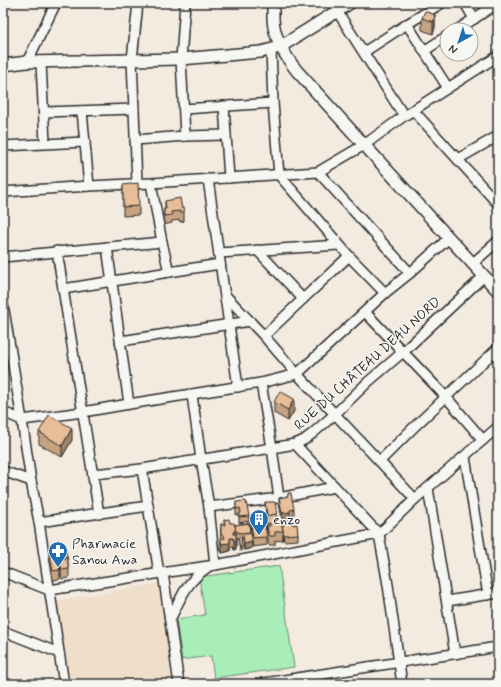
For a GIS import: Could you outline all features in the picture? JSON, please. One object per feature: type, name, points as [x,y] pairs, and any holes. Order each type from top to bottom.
[{"type":"main road","points":[[273,3],[276,48],[498,291]]},
{"type":"main road","points":[[3,65],[27,62],[41,63],[182,59],[261,52],[276,48],[350,3]]},
{"type":"street","points":[[27,62],[56,3]]},
{"type":"street","points":[[137,184],[132,60],[138,3]]},
{"type":"street","points":[[185,3],[182,59],[185,136]]},
{"type":"street","points":[[364,52],[442,3]]},
{"type":"street","points":[[465,3],[474,19]]},
{"type":"street","points":[[469,22],[498,4]]},
{"type":"street","points":[[337,11],[404,116]]},
{"type":"street","points":[[407,24],[448,88]]},
{"type":"street","points":[[424,51],[439,41]]},
{"type":"street","points":[[276,48],[273,103],[279,175],[339,245],[385,293]]},
{"type":"street","points":[[3,192],[318,172],[364,145],[413,110],[498,56]]},
{"type":"street","points":[[41,63],[45,143]]},
{"type":"street","points":[[184,109],[273,103]]},
{"type":"street","points":[[224,106],[229,178]]},
{"type":"street","points":[[44,112],[134,109]]},
{"type":"street","points":[[413,110],[498,204]]},
{"type":"street","points":[[82,111],[89,186]]},
{"type":"street","points":[[135,140],[185,136],[226,135]]},
{"type":"street","points":[[458,159],[497,138]]},
{"type":"street","points":[[3,146],[85,142]]},
{"type":"street","points":[[318,172],[410,273]]},
{"type":"street","points":[[208,179],[238,387]]},
{"type":"street","points":[[151,183],[169,272]]},
{"type":"street","points":[[3,412],[22,420],[192,395],[261,383],[297,374],[385,293],[449,238]]},
{"type":"street","points":[[472,264],[498,241]]},
{"type":"street","points":[[3,257],[162,242]]},
{"type":"street","points":[[219,253],[339,245]]},
{"type":"street","points":[[107,247],[129,404]]},
{"type":"street","points":[[257,250],[302,299]]},
{"type":"street","points":[[57,251],[99,514]]},
{"type":"street","points":[[264,336],[349,256]]},
{"type":"street","points":[[63,289],[220,264]]},
{"type":"street","name":"RUE DU CHÂTEAU DEAU NORD","points":[[93,474],[142,469],[295,444],[304,440],[335,414],[484,276]]},
{"type":"street","points":[[225,295],[415,499]]},
{"type":"street","points":[[3,304],[64,684]]},
{"type":"street","points":[[365,312],[446,397],[483,440]]},
{"type":"street","points":[[121,341],[250,322]]},
{"type":"street","points":[[380,461],[498,348]]},
{"type":"street","points":[[261,383],[279,498]]},
{"type":"street","points":[[192,395],[208,507],[213,565]]},
{"type":"street","points":[[3,572],[49,590],[213,565],[379,534],[415,499],[498,427]]},
{"type":"street","points":[[295,444],[379,534],[402,684]]},
{"type":"street","points":[[465,456],[488,595]]},
{"type":"street","points":[[142,469],[170,620],[179,684]]},
{"type":"street","points":[[3,471],[31,481]]},
{"type":"street","points":[[208,507],[279,498],[335,488]]},
{"type":"street","points":[[428,488],[455,654]]},
{"type":"street","points":[[39,522],[148,506]]},
{"type":"street","points":[[170,620],[182,595],[192,580],[200,572],[213,565]]},
{"type":"street","points":[[447,601],[498,593]]},
{"type":"street","points":[[3,631],[59,653]]},
{"type":"street","points":[[258,684],[296,681],[399,662],[498,647]]},
{"type":"shaded area","points":[[159,583],[175,684],[71,684],[56,601]]},
{"type":"green space","points":[[279,566],[294,667],[214,678],[211,656],[182,660],[176,619],[205,615],[199,577]]},
{"type":"building","points":[[425,11],[435,15],[433,22],[422,18]]},
{"type":"building","points":[[138,183],[139,206],[123,207],[123,185]]},
{"type":"building","points":[[180,198],[184,212],[171,212],[172,215],[164,216],[164,209],[166,209],[165,201]]},
{"type":"building","points":[[280,391],[294,399],[288,410],[274,402]]},
{"type":"building","points":[[49,415],[72,428],[62,446],[39,432]]},
{"type":"building","points":[[288,493],[291,493],[294,509],[290,510],[290,512],[282,513],[279,498],[288,496]]},
{"type":"building","points":[[246,501],[249,516],[239,517],[239,514],[241,513],[240,508],[236,509],[236,502]]},
{"type":"building","points":[[265,502],[275,502],[277,514],[267,516]]},
{"type":"building","points":[[258,514],[263,514],[267,537],[253,538],[250,517],[254,516],[255,518],[258,518]]},
{"type":"building","points":[[276,514],[277,522],[281,521],[283,531],[275,532],[275,536],[269,536],[267,526],[270,526],[270,523],[267,524],[267,516]]},
{"type":"building","points":[[292,518],[293,525],[297,524],[298,534],[284,535],[282,525],[285,525],[284,520]]},
{"type":"building","points":[[229,519],[230,523],[234,523],[236,529],[233,534],[236,534],[236,540],[234,541],[233,538],[230,538],[230,543],[222,544],[220,539],[225,538],[224,535],[221,534],[221,524],[225,525],[224,520]]},
{"type":"building","points":[[249,523],[250,532],[236,532],[235,525]]},
{"type":"building","points":[[251,533],[252,542],[244,544],[243,535]]},
{"type":"building","name":"enzo","points":[[241,536],[242,547],[240,548],[238,538]]},
{"type":"building","points":[[65,546],[67,556],[64,557],[65,559],[67,558],[69,569],[62,570],[61,566],[59,567],[60,570],[53,571],[49,549]]},
{"type":"place","name":"enzo","points":[[259,536]]},
{"type":"place","name":"Pharmacie Sanou Awa","points":[[58,568]]}]
